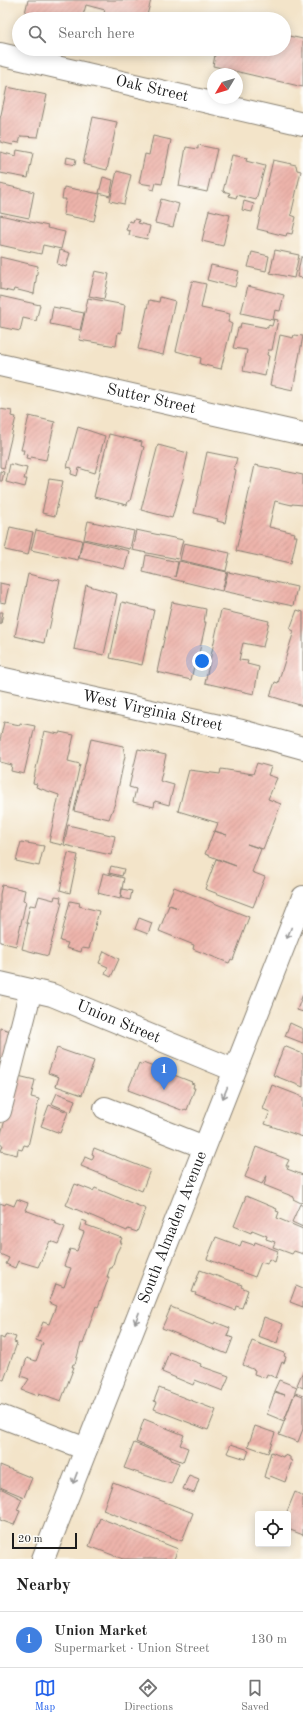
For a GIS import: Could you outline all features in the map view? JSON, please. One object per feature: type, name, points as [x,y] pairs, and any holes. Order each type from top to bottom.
[{"type":"street","name":"Oak Street","points":[[0,54],[303,124]]},
{"type":"street","name":"Sutter Street","points":[[0,365],[303,434]]},
{"type":"street","name":"West Virginia Street","points":[[0,678],[242,731],[303,748]]},
{"type":"street","name":"South Almaden Avenue","points":[[43,1559],[303,897]]},
{"type":"street","name":"Union Street","points":[[0,983],[52,995],[234,1070]]},
{"type":"street","points":[[0,1111],[31,990]]},
{"type":"street","points":[[105,1108],[204,1147]]},
{"type":"street","points":[[0,1416],[86,1449]]},
{"type":"building","points":[[28,0],[151,0],[148,12],[104,12],[105,10],[86,5],[84,12],[25,12]]},
{"type":"building","points":[[291,36],[303,39],[303,87],[243,73],[243,68],[222,68],[213,66],[215,56],[291,56]]},
{"type":"building","points":[[7,87],[47,95],[38,137],[21,136],[19,143],[14,142],[13,145],[0,142],[0,119]]},
{"type":"building","points":[[93,117],[117,122],[107,170],[83,164]]},
{"type":"building","points":[[153,136],[171,140],[162,184],[156,183],[154,190],[150,189],[151,185],[139,183],[145,154],[149,155]]},
{"type":"building","points":[[198,145],[217,149],[207,192],[179,186],[186,147],[198,149]]},
{"type":"building","points":[[17,150],[33,153],[28,178],[0,173],[0,152],[16,156]]},
{"type":"building","points":[[232,155],[247,158],[246,161],[265,166],[256,200],[237,195],[236,198],[229,196],[230,193],[223,191]]},
{"type":"building","points":[[67,157],[76,159],[75,165],[66,163]]},
{"type":"building","points":[[273,160],[296,165],[297,170],[301,171],[291,215],[296,217],[292,234],[287,233],[286,236],[257,229]]},
{"type":"building","points":[[117,171],[131,175],[124,204],[110,201]]},
{"type":"building","points":[[103,177],[113,180],[110,196],[99,193]]},
{"type":"building","points":[[0,184],[34,192],[29,218],[0,212]]},
{"type":"building","points":[[64,187],[100,194],[94,221],[63,215],[66,199],[62,199]]},
{"type":"building","points":[[161,199],[179,204],[173,227],[155,223]]},
{"type":"building","points":[[244,201],[254,204],[252,212],[242,210]]},
{"type":"building","points":[[209,210],[230,215],[223,246],[202,241]]},
{"type":"building","points":[[0,215],[48,226],[47,228],[65,232],[61,249],[43,245],[41,254],[0,245]]},
{"type":"building","points":[[134,219],[139,220],[138,223],[150,226],[147,239],[129,235],[130,231],[126,230],[129,221],[133,222]]},
{"type":"building","points":[[60,250],[70,253],[66,267],[57,264]]},
{"type":"building","points":[[275,250],[299,255],[294,278],[270,273]]},
{"type":"building","points":[[252,252],[269,256],[266,271],[248,267]]},
{"type":"building","points":[[0,257],[38,266],[34,294],[14,289],[13,292],[0,289]]},
{"type":"building","points":[[301,257],[303,257],[303,278],[297,277]]},
{"type":"building","points":[[211,265],[239,271],[235,287],[207,280]]},
{"type":"building","points":[[95,271],[109,274],[104,299],[89,296]]},
{"type":"building","points":[[192,281],[206,284],[201,308],[230,314],[228,322],[232,324],[221,369],[200,364],[201,358],[176,351]]},
{"type":"building","points":[[248,286],[284,295],[280,311],[275,310],[273,320],[241,313]]},
{"type":"building","points":[[0,296],[40,305],[36,321],[23,318],[20,331],[0,327]]},
{"type":"building","points":[[160,297],[175,301],[163,355],[138,349],[149,300],[159,302]]},
{"type":"building","points":[[88,298],[125,305],[121,333],[118,332],[116,346],[79,340]]},
{"type":"building","points":[[53,307],[84,313],[80,330],[50,324]]},
{"type":"building","points":[[274,319],[278,320],[272,350],[268,350],[267,355],[269,356],[265,376],[243,371],[247,350],[233,348],[238,328],[240,328],[241,323],[268,328],[268,325],[272,326]]},
{"type":"building","points":[[280,335],[293,338],[294,335],[303,336],[293,390],[270,385]]},
{"type":"building","points":[[0,409],[12,411],[11,416],[16,417],[4,468],[0,467]]},
{"type":"building","points":[[29,416],[55,422],[46,460],[31,457],[30,459],[26,458],[27,455],[23,454],[24,450],[21,450]]},
{"type":"building","points":[[78,427],[105,436],[95,473],[79,468],[77,476],[71,474],[72,468],[67,467]]},
{"type":"building","points":[[109,434],[142,442],[141,446],[144,447],[130,501],[128,501],[127,505],[94,497]]},
{"type":"building","points":[[158,445],[188,453],[184,476],[172,518],[141,510]]},
{"type":"building","points":[[207,452],[237,458],[225,523],[217,521],[218,519],[194,513]]},
{"type":"building","points":[[10,464],[27,468],[24,479],[27,479],[25,487],[6,482]]},
{"type":"building","points":[[255,465],[303,475],[303,505],[292,505],[275,501],[269,527],[295,533],[294,536],[297,536],[291,563],[236,551]]},
{"type":"building","points":[[0,471],[4,472],[2,481],[0,481]]},
{"type":"building","points":[[49,479],[63,481],[55,516],[42,513]]},
{"type":"building","points":[[88,521],[134,531],[130,549],[84,539]]},
{"type":"building","points":[[10,527],[33,532],[28,555],[5,550]]},
{"type":"building","points":[[36,530],[82,540],[78,560],[31,550]]},
{"type":"building","points":[[136,530],[183,540],[178,559],[132,550]]},
{"type":"building","points":[[83,540],[129,551],[125,569],[79,558]]},
{"type":"building","points":[[184,543],[230,553],[226,571],[180,560]]},
{"type":"building","points":[[146,555],[178,562],[175,577],[179,561],[227,572],[222,591],[143,572]]},
{"type":"building","points":[[228,572],[297,587],[293,606],[223,591]]},
{"type":"building","points":[[28,574],[60,580],[49,630],[47,629],[44,643],[15,636]]},
{"type":"building","points":[[0,583],[9,585],[5,603],[0,602]]},
{"type":"building","points":[[86,585],[117,594],[104,655],[74,649]]},
{"type":"building","points":[[122,602],[154,610],[142,665],[110,658]]},
{"type":"building","points":[[172,602],[206,609],[204,622],[206,622],[196,667],[194,666],[191,680],[157,672]]},
{"type":"building","points":[[221,610],[269,621],[263,647],[243,643],[239,660],[248,661],[247,664],[259,667],[254,694],[205,683]]},
{"type":"building","points":[[297,610],[303,612],[303,706],[270,696],[275,682],[278,683],[294,631],[290,629]]},
{"type":"building","points":[[0,612],[3,612],[1,624],[0,624]]},
{"type":"building","points":[[4,722],[35,726],[24,774],[11,771],[12,765],[0,762],[0,740]]},
{"type":"building","points":[[44,731],[74,735],[68,761],[80,764],[62,845],[49,842],[59,795],[36,787],[37,784],[33,783]]},
{"type":"building","points":[[91,739],[123,746],[125,756],[115,803],[109,819],[74,811]]},
{"type":"building","points":[[138,749],[166,755],[160,781],[174,785],[169,805],[155,801],[154,807],[133,802],[136,789],[129,787]]},
{"type":"building","points":[[257,763],[271,767],[268,775],[277,778],[268,799],[281,804],[263,849],[247,844],[261,849],[252,872],[265,877],[253,907],[205,889],[216,859],[236,866],[205,854],[214,831],[227,835],[215,831],[218,823],[178,811],[189,770],[220,774],[221,769],[253,774]]},
{"type":"building","points":[[68,825],[115,836],[111,855],[64,845]]},
{"type":"building","points":[[21,842],[44,846],[39,866],[16,861]]},
{"type":"building","points":[[68,853],[78,855],[70,893],[60,890]]},
{"type":"building","points":[[111,866],[124,869],[122,876],[109,873]]},
{"type":"building","points":[[103,873],[124,878],[120,899],[98,893]]},
{"type":"building","points":[[2,885],[25,890],[23,900],[26,901],[16,946],[0,942],[0,894]]},
{"type":"building","points":[[174,887],[249,917],[233,960],[231,959],[229,963],[193,949],[194,945],[159,931],[169,905],[178,908],[167,904]]},
{"type":"building","points":[[122,889],[132,891],[130,900],[121,898]]},
{"type":"building","points":[[39,896],[54,900],[55,896],[61,897],[60,902],[62,902],[48,956],[22,949],[28,923],[26,923],[30,905],[36,906]]},
{"type":"building","points":[[70,901],[80,903],[79,906],[99,911],[89,949],[82,948],[81,952],[66,948],[68,943],[60,941]]},
{"type":"building","points":[[139,918],[152,923],[148,934],[135,929]]},
{"type":"building","points":[[104,951],[119,959],[111,977],[105,974],[108,967],[99,963]]},
{"type":"building","points":[[303,994],[303,1012],[297,1010]]},
{"type":"building","points":[[290,1023],[303,1029],[303,1043],[285,1036]]},
{"type":"building","points":[[0,1028],[11,1031],[0,1075]]},
{"type":"building","points":[[284,1046],[303,1054],[303,1087],[273,1075]]},
{"type":"building","points":[[57,1048],[94,1061],[82,1095],[56,1086],[59,1077],[48,1073]]},
{"type":"building","points":[[139,1063],[142,1065],[143,1063],[192,1082],[191,1083],[194,1084],[193,1088],[195,1088],[187,1110],[185,1109],[184,1111],[128,1090]]},
{"type":"building","points":[[18,1076],[35,1080],[31,1097],[39,1099],[28,1146],[24,1145],[22,1150],[18,1149],[17,1155],[1,1151],[3,1145],[0,1145],[0,1137]]},
{"type":"building","points":[[272,1085],[303,1097],[303,1137],[265,1124],[270,1112],[263,1109]]},
{"type":"building","points":[[57,1093],[75,1100],[71,1112],[52,1104]]},
{"type":"building","points":[[49,1105],[68,1112],[60,1133],[41,1126]]},
{"type":"building","points":[[256,1147],[289,1160],[286,1166],[289,1166],[287,1169],[303,1175],[303,1201],[301,1203],[293,1199],[294,1197],[264,1185],[267,1176],[262,1184],[245,1177]]},
{"type":"building","points":[[94,1148],[150,1170],[142,1191],[81,1166],[85,1157],[92,1160]]},
{"type":"building","points":[[75,1184],[93,1191],[95,1188],[146,1209],[137,1232],[128,1229],[127,1231],[66,1205]]},
{"type":"building","points":[[246,1196],[277,1209],[276,1211],[279,1212],[277,1218],[303,1229],[303,1254],[294,1251],[292,1254],[273,1247],[275,1242],[266,1239],[267,1236],[252,1230],[251,1233],[234,1226]]},
{"type":"building","points":[[17,1199],[28,1203],[25,1210],[55,1221],[54,1223],[65,1227],[58,1244],[50,1241],[38,1267],[18,1261],[15,1268],[6,1264],[9,1258],[0,1254],[0,1203],[5,1205],[6,1203],[14,1206]]},
{"type":"building","points":[[300,1204],[303,1206],[303,1227],[292,1222]]},
{"type":"building","points":[[82,1220],[87,1222],[86,1225],[122,1238],[120,1242],[122,1242],[116,1254],[112,1268],[110,1268],[107,1277],[109,1277],[98,1307],[96,1306],[83,1344],[81,1343],[75,1364],[73,1364],[72,1367],[74,1367],[61,1401],[39,1393],[38,1396],[22,1390],[29,1379],[21,1376],[27,1358],[36,1361],[43,1343],[36,1340],[43,1322],[49,1324],[56,1306],[49,1303],[56,1284],[64,1287],[71,1268],[64,1266],[70,1249],[77,1251],[84,1232],[79,1230]]},
{"type":"building","points":[[216,1237],[240,1246],[242,1241],[254,1245],[255,1242],[278,1251],[275,1262],[269,1259],[267,1264],[261,1262],[255,1277],[207,1259]]},
{"type":"building","points":[[200,1270],[242,1285],[241,1287],[248,1290],[242,1308],[236,1306],[235,1310],[195,1295],[196,1293],[192,1292]]},
{"type":"building","points":[[296,1286],[303,1289],[303,1307],[290,1302]]},
{"type":"building","points":[[171,1307],[214,1324],[215,1322],[230,1328],[227,1336],[233,1338],[227,1354],[162,1328]]},
{"type":"building","points":[[264,1317],[283,1324],[277,1343],[258,1336]]},
{"type":"building","points":[[6,1334],[16,1337],[14,1342],[17,1343],[4,1380],[0,1379],[0,1337],[4,1339]]},
{"type":"building","points":[[252,1341],[285,1353],[284,1356],[286,1357],[284,1363],[282,1362],[276,1378],[267,1374],[266,1378],[254,1374],[255,1370],[243,1365]]},
{"type":"building","points":[[169,1352],[201,1364],[200,1366],[229,1376],[223,1391],[195,1380],[193,1385],[162,1372]]},
{"type":"building","points":[[303,1371],[303,1388],[297,1385]]},
{"type":"building","points":[[279,1380],[297,1387],[284,1421],[267,1414],[275,1392],[285,1395],[274,1391]]},
{"type":"building","points":[[159,1388],[216,1410],[208,1430],[154,1409],[157,1402],[154,1401]]},
{"type":"building","points":[[295,1393],[303,1396],[303,1429],[298,1442],[279,1435]]},
{"type":"building","points":[[144,1419],[184,1435],[180,1445],[188,1448],[183,1462],[136,1442]]},
{"type":"building","points":[[255,1426],[275,1433],[268,1453],[248,1446]]},
{"type":"building","points":[[134,1443],[171,1458],[170,1460],[179,1463],[171,1484],[124,1468]]},
{"type":"building","points":[[231,1444],[249,1450],[246,1459],[227,1453]]},
{"type":"building","points":[[271,1452],[283,1457],[284,1455],[290,1457],[290,1460],[292,1461],[285,1482],[270,1476],[269,1479],[264,1477]]},
{"type":"building","points":[[0,1465],[32,1478],[24,1497],[0,1487]]},
{"type":"building","points":[[189,1475],[199,1479],[194,1493],[183,1489]]},
{"type":"building","points":[[113,1482],[193,1513],[182,1541],[103,1510]]},
{"type":"building","points":[[0,1488],[22,1499],[17,1510],[20,1511],[14,1525],[0,1520]]},
{"type":"building","points":[[295,1492],[303,1496],[303,1535],[291,1530],[291,1511],[287,1511]]},
{"type":"building","points":[[100,1518],[178,1549],[174,1559],[123,1559],[89,1546]]},
{"type":"place","name":"Union Market","points":[[164,1090]]}]
